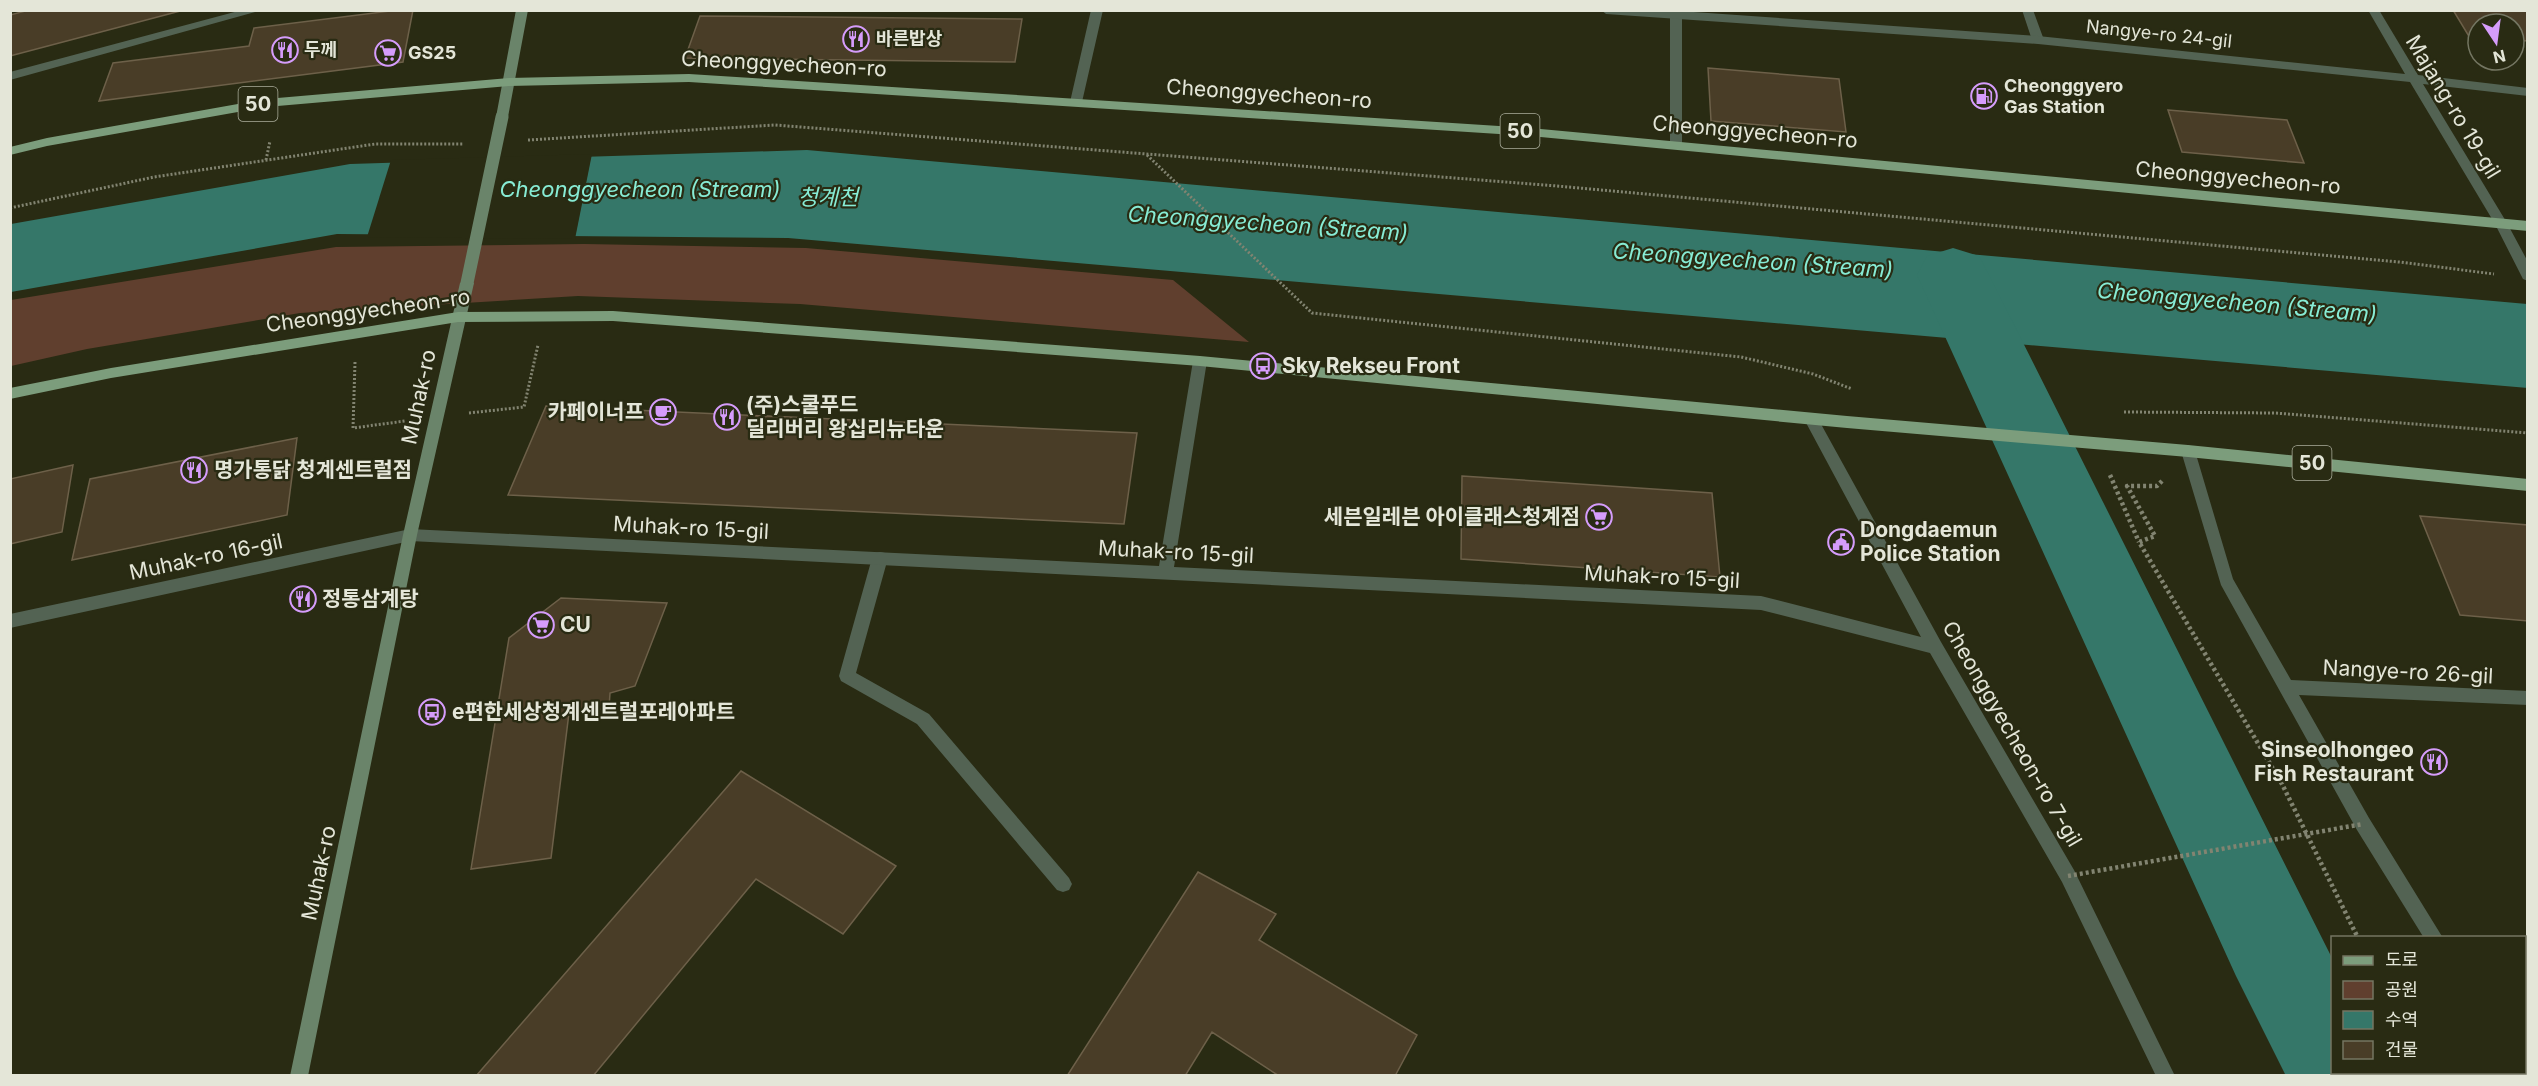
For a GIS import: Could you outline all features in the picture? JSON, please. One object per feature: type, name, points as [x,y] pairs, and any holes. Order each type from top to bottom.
[{"type":"main road","name":"Muhak-ro","points":[[299,1076],[410,535],[502,117],[522,10]]},
{"type":"main road","name":"Cheonggyecheon-ro","points":[[10,151],[47,142],[266,103],[509,82],[688,78],[1530,132],[2528,226]]},
{"type":"main road","name":"Cheonggyecheon-ro","points":[[10,394],[134,369],[458,317],[613,316],[1200,361],[1811,419],[2188,451]]},
{"type":"main road","name":"50","points":[[2188,451],[2528,485]]},
{"type":"street","points":[[10,76],[257,10]]},
{"type":"street","points":[[1076,102],[1097,10]]},
{"type":"street","name":"Nangye-ro 24-gil","points":[[1606,10],[2038,40],[2358,72],[2528,92]]},
{"type":"street","points":[[2027,10],[2038,40]]},
{"type":"street","name":"Majang-ro 19-gil","points":[[2373,10],[2412,80],[2500,224],[2528,276]]},
{"type":"street","points":[[1676,15],[1676,145]]},
{"type":"street","points":[[1165,573],[1200,361]]},
{"type":"street","name":"Cheonggyecheon-ro 7-gil","points":[[1811,419],[1935,647],[2068,876],[2166,1076]]},
{"type":"street","points":[[2188,451],[2226,580],[2363,824],[2433,936]]},
{"type":"street","name":"Muhak-ro 15-gil","points":[[410,535],[1761,603],[1935,647]]},
{"type":"street","name":"Muhak-ro 16-gil","points":[[10,621],[410,535]]},
{"type":"street","points":[[880,558],[847,676],[923,719],[1063,884]]},
{"type":"street","name":"Nangye-ro 26-gil","points":[[2286,687],[2528,698]]},
{"type":"path","points":[[518,141],[775,125],[1581,188],[2399,262],[2504,275]]},
{"type":"path","points":[[266,160],[270,141]]},
{"type":"path","points":[[10,208],[154,177],[375,144],[471,143]]},
{"type":"path","points":[[1147,154],[1312,313],[1741,357],[1813,374],[1862,393]]},
{"type":"path","points":[[2118,413],[2187,410],[2372,419],[2528,433]]},
{"type":"path","points":[[2139,542],[2155,536],[2127,486],[2157,486],[2188,451]]},
{"type":"path","points":[[2110,475],[2139,542],[2282,784],[2357,936]]},
{"type":"path","points":[[2068,876],[2363,824]]},
{"type":"green space","points":[[584,244],[806,248],[1173,280],[1249,342],[800,304],[578,296],[300,313],[87,349],[11,366],[11,300],[336,247]]},
{"type":"water","name":"청계천","points":[[807,150],[2527,304],[2528,388],[788,238],[337,234],[11,292],[11,224],[350,164]]},
{"type":"pier","points":[[592,154],[575,239],[367,237],[391,160]]},
{"type":"building","points":[[29,10],[184,10],[10,56],[10,15]]},
{"type":"building","points":[[413,10],[403,62],[99,101],[113,63],[249,46],[254,28]]},
{"type":"building","points":[[2453,10],[2528,10],[2528,41],[2526,41],[2526,12],[2466,12],[2466,31]]},
{"type":"building","points":[[700,16],[1022,19],[1015,62],[685,58]]},
{"type":"building","points":[[1708,68],[1839,79],[1846,132],[1711,121]]},
{"type":"building","points":[[2168,110],[2287,120],[2304,163],[2182,152]]},
{"type":"building","points":[[546,406],[1137,433],[1124,524],[508,495]]},
{"type":"building","points":[[297,438],[287,515],[72,560],[90,479]]},
{"type":"building","points":[[73,465],[62,532],[10,544],[10,479]]},
{"type":"building","points":[[1462,476],[1712,493],[1720,577],[1461,559]]},
{"type":"building","points":[[2420,516],[2528,525],[2528,621],[2460,615]]},
{"type":"building","points":[[561,598],[667,603],[635,686],[610,693],[609,708],[569,713],[551,858],[471,869],[509,638]]},
{"type":"building","points":[[741,771],[896,866],[843,934],[756,879],[593,1076],[476,1076]]},
{"type":"building","points":[[1198,872],[1276,914],[1259,940],[1417,1035],[1395,1076],[1279,1076],[1212,1032],[1185,1076],[1067,1076]]},
{"type":"waterway","points":[[1953,275],[2271,942],[2331,1058]]},
{"type":"place","name":"바른밥상","points":[[856,39]]},
{"type":"place","name":"두께","points":[[285,50]]},
{"type":"place","name":"GS25","points":[[388,53]]},
{"type":"place","name":"Cheonggyero Gas Station","points":[[1984,96]]},
{"type":"place","name":"Sky Rekseu Front","points":[[1263,366]]},
{"type":"place","name":"카페이너프","points":[[663,412]]},
{"type":"place","name":"(주)스쿨푸드 딜리버리 왕십리뉴타운","points":[[727,417]]},
{"type":"place","name":"명가통닭 청계센트럴점","points":[[194,470]]},
{"type":"place","name":"세븐일레븐 아이클래스청계점","points":[[1599,517]]},
{"type":"place","name":"Dongdaemun Police Station","points":[[1841,542]]},
{"type":"place","name":"정통삼계탕","points":[[303,599]]},
{"type":"place","name":"CU","points":[[541,625]]},
{"type":"place","name":"e편한세상청계센트럴포레아파트","points":[[432,712]]},
{"type":"place","name":"Sinseolhongeo Fish Restaurant","points":[[2434,762]]},
{"type":"water label","name":"Cheonggyecheon (Stream)","points":[[640,189]]},
{"type":"water label","name":"Cheonggyecheon (Stream)","points":[[1268,223]]},
{"type":"water label","name":"Cheonggyecheon (Stream)","points":[[1753,260]]},
{"type":"water label","name":"Cheonggyecheon (Stream)","points":[[2237,302]]}]
